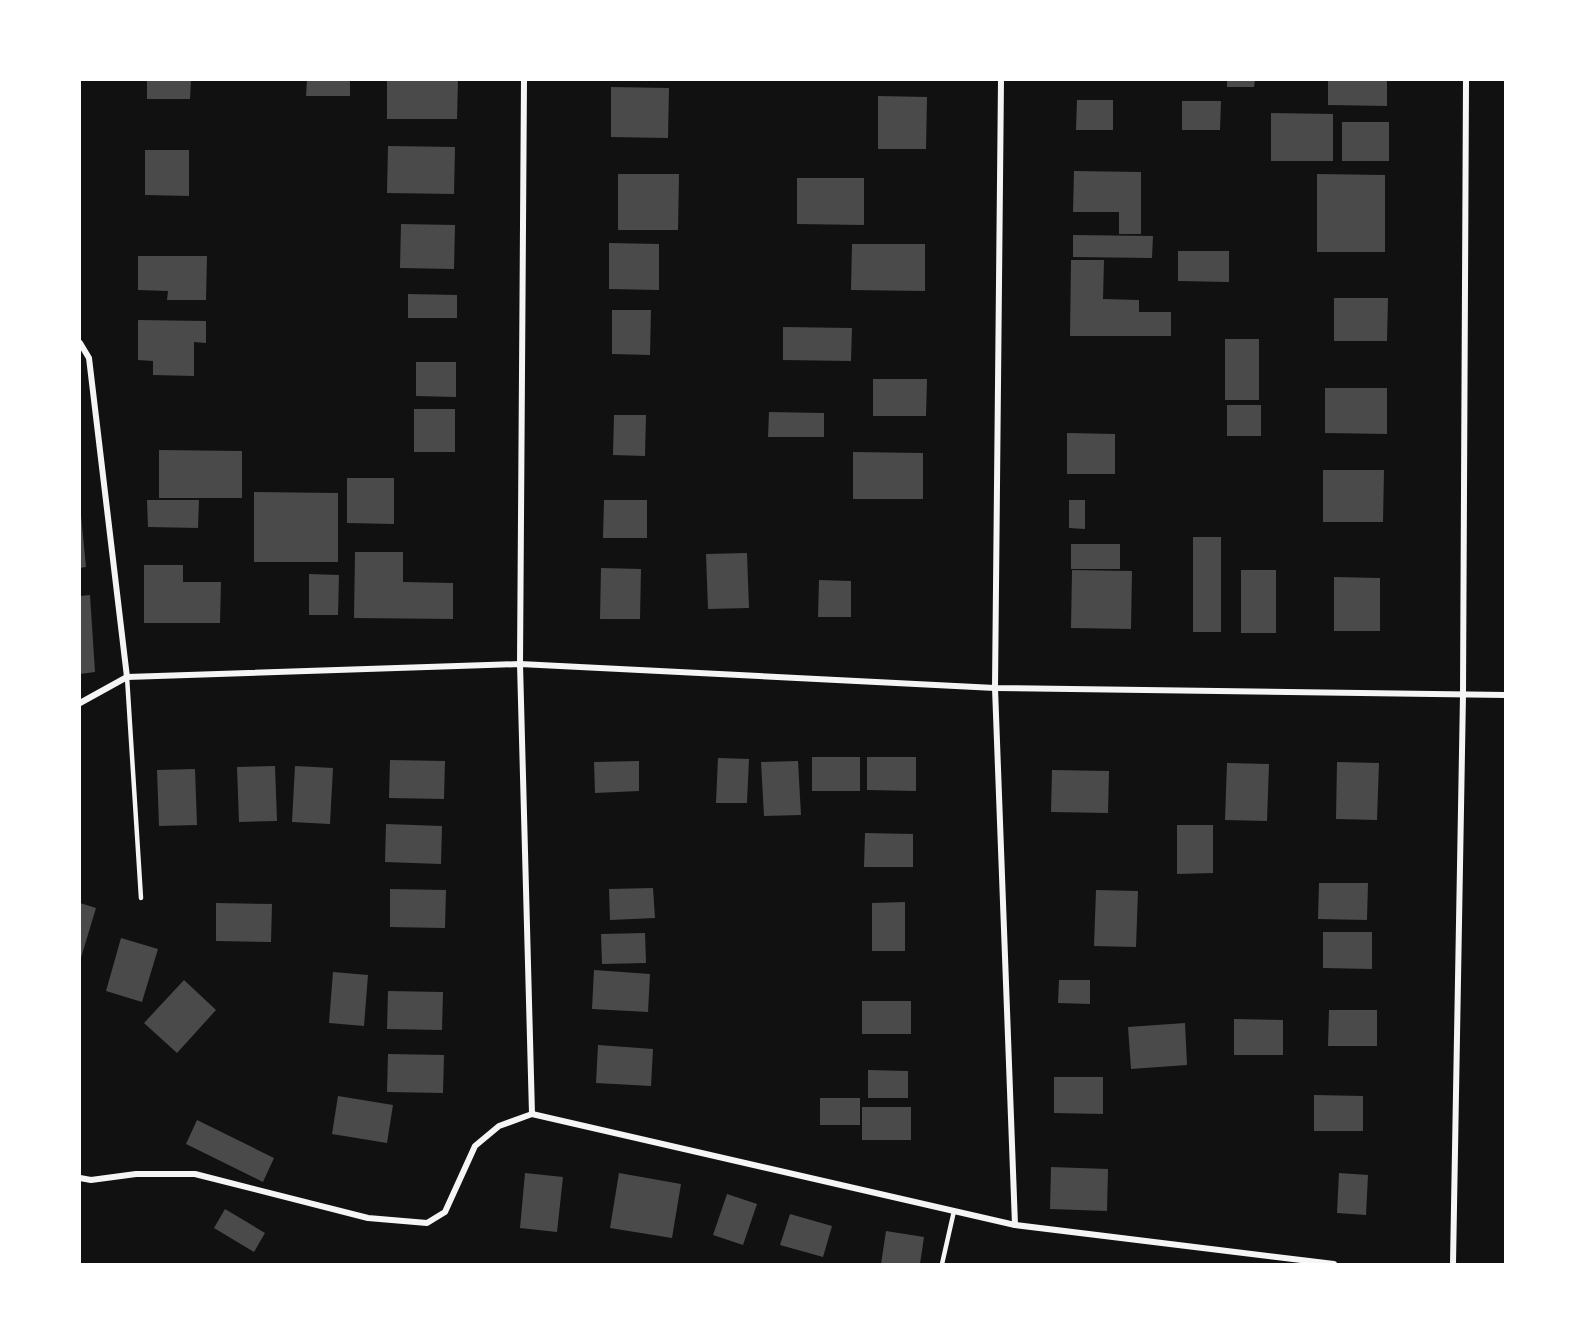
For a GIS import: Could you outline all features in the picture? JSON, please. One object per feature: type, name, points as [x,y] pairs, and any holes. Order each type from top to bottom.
[{"type":"street","points":[[524,80],[520,664],[532,1114]]},
{"type":"street","points":[[1001,80],[995,688],[1015,1225]]},
{"type":"street","points":[[1453,1264],[1463,695],[1466,80]]},
{"type":"street","points":[[80,343],[89,358],[127,677]]},
{"type":"street","points":[[80,703],[127,677],[520,664],[995,688],[1506,695]]},
{"type":"street","points":[[80,1178],[91,1180],[136,1174],[195,1174],[368,1218],[427,1223],[445,1212],[475,1146],[500,1126],[532,1114],[1015,1225],[1334,1264]]},
{"type":"lane","points":[[127,677],[141,898]]},
{"type":"lane","points":[[942,1264],[954,1211]]},
{"type":"building","points":[[147,80],[191,80],[190,99],[147,99]]},
{"type":"building","points":[[307,80],[350,80],[350,96],[306,96]]},
{"type":"building","points":[[387,80],[458,80],[457,119],[387,119]]},
{"type":"building","points":[[1227,80],[1255,80],[1254,87],[1227,87]]},
{"type":"building","points":[[1328,80],[1387,80],[1387,106],[1328,105]]},
{"type":"building","points":[[611,87],[669,88],[668,138],[611,137]]},
{"type":"building","points":[[878,96],[927,97],[926,149],[878,149]]},
{"type":"building","points":[[1077,100],[1113,100],[1113,130],[1076,130]]},
{"type":"building","points":[[1182,101],[1221,101],[1220,130],[1182,130]]},
{"type":"building","points":[[1271,113],[1333,114],[1333,161],[1271,161]]},
{"type":"building","points":[[1342,122],[1389,122],[1389,161],[1342,161]]},
{"type":"building","points":[[388,146],[455,147],[454,194],[387,193]]},
{"type":"building","points":[[145,150],[189,150],[189,196],[145,195]]},
{"type":"building","points":[[1074,171],[1141,172],[1141,234],[1119,234],[1119,212],[1073,212]]},
{"type":"building","points":[[618,174],[679,174],[678,230],[618,230]]},
{"type":"building","points":[[1317,174],[1385,175],[1385,252],[1317,252]]},
{"type":"building","points":[[797,178],[864,178],[864,225],[797,224]]},
{"type":"building","points":[[401,224],[455,225],[454,269],[400,268]]},
{"type":"building","points":[[1073,235],[1153,236],[1152,258],[1073,257]]},
{"type":"building","points":[[609,243],[659,244],[659,290],[609,289]]},
{"type":"building","points":[[852,244],[925,244],[925,291],[851,290]]},
{"type":"building","points":[[1178,251],[1229,251],[1229,282],[1178,281]]},
{"type":"building","points":[[138,256],[207,256],[206,300],[167,300],[168,291],[138,290]]},
{"type":"building","points":[[1071,260],[1104,260],[1103,299],[1139,300],[1139,312],[1171,312],[1171,336],[1070,336]]},
{"type":"building","points":[[408,294],[457,295],[457,318],[408,318]]},
{"type":"building","points":[[1334,298],[1388,298],[1387,341],[1334,341]]},
{"type":"building","points":[[612,310],[651,310],[650,355],[612,354]]},
{"type":"building","points":[[138,320],[206,321],[206,343],[194,342],[194,376],[153,375],[153,361],[138,360]]},
{"type":"building","points":[[783,327],[852,328],[851,361],[783,360]]},
{"type":"building","points":[[1225,339],[1259,339],[1259,400],[1225,400]]},
{"type":"building","points":[[416,362],[456,362],[456,397],[416,396]]},
{"type":"building","points":[[873,379],[927,379],[926,416],[873,416]]},
{"type":"building","points":[[1325,388],[1387,388],[1387,434],[1325,433]]},
{"type":"building","points":[[1227,405],[1261,405],[1261,436],[1227,436]]},
{"type":"building","points":[[414,409],[455,409],[455,452],[414,452]]},
{"type":"building","points":[[769,412],[824,413],[824,437],[768,437]]},
{"type":"building","points":[[614,415],[646,415],[645,456],[613,455]]},
{"type":"building","points":[[1067,433],[1115,434],[1115,474],[1067,474]]},
{"type":"building","points":[[159,450],[242,451],[242,498],[159,498]]},
{"type":"building","points":[[853,452],[923,453],[923,499],[853,499]]},
{"type":"building","points":[[1323,470],[1384,470],[1383,522],[1323,522]]},
{"type":"building","points":[[347,478],[394,478],[394,524],[347,523]]},
{"type":"building","points":[[254,492],[338,493],[338,562],[254,562]]},
{"type":"building","points":[[147,500],[199,500],[198,528],[148,527]]},
{"type":"building","points":[[604,500],[647,500],[647,538],[603,538]]},
{"type":"building","points":[[1069,500],[1085,500],[1085,529],[1069,528]]},
{"type":"building","points":[[80,515],[86,567],[80,568]]},
{"type":"building","points":[[1193,537],[1221,537],[1221,632],[1193,632]]},
{"type":"building","points":[[1071,544],[1120,544],[1120,569],[1071,569]]},
{"type":"building","points":[[355,552],[403,552],[403,582],[453,583],[453,619],[354,618]]},
{"type":"building","points":[[747,553],[749,608],[708,609],[706,554]]},
{"type":"building","points":[[144,565],[183,565],[183,582],[221,582],[220,623],[144,623]]},
{"type":"building","points":[[601,568],[641,569],[640,619],[600,619]]},
{"type":"building","points":[[1072,570],[1132,571],[1131,629],[1071,628]]},
{"type":"building","points":[[1241,570],[1276,570],[1276,633],[1241,633]]},
{"type":"building","points":[[309,574],[339,575],[338,615],[309,615]]},
{"type":"building","points":[[1334,577],[1380,578],[1380,631],[1334,631]]},
{"type":"building","points":[[819,580],[851,581],[851,617],[818,617]]},
{"type":"building","points":[[90,595],[95,672],[80,674],[80,596]]},
{"type":"building","points":[[812,757],[860,757],[860,791],[812,791]]},
{"type":"building","points":[[867,757],[916,757],[916,791],[867,790]]},
{"type":"building","points":[[718,758],[749,759],[747,803],[716,803]]},
{"type":"building","points":[[390,760],[445,761],[444,799],[389,798]]},
{"type":"building","points":[[639,761],[639,791],[595,793],[594,762]]},
{"type":"building","points":[[798,761],[801,815],[764,816],[761,762]]},
{"type":"building","points":[[1337,762],[1379,763],[1377,820],[1336,819]]},
{"type":"building","points":[[1227,763],[1269,764],[1267,821],[1225,820]]},
{"type":"building","points":[[275,766],[277,821],[239,822],[237,767]]},
{"type":"building","points":[[295,766],[333,768],[330,824],[292,822]]},
{"type":"building","points":[[195,769],[197,825],[159,826],[157,770]]},
{"type":"building","points":[[1052,770],[1109,771],[1108,813],[1051,812]]},
{"type":"building","points":[[386,824],[442,826],[441,864],[385,862]]},
{"type":"building","points":[[1177,825],[1213,825],[1213,873],[1177,874]]},
{"type":"building","points":[[865,833],[913,834],[913,867],[864,867]]},
{"type":"building","points":[[1319,883],[1368,883],[1367,920],[1318,919]]},
{"type":"building","points":[[653,888],[655,918],[610,920],[609,889]]},
{"type":"building","points":[[390,889],[446,890],[445,928],[390,927]]},
{"type":"building","points":[[1096,890],[1138,891],[1136,947],[1094,946]]},
{"type":"building","points":[[905,902],[905,951],[872,951],[872,903]]},
{"type":"building","points":[[80,903],[96,908],[80,961]]},
{"type":"building","points":[[216,903],[272,904],[271,942],[216,941]]},
{"type":"building","points":[[1323,932],[1372,932],[1372,969],[1323,968]]},
{"type":"building","points":[[645,933],[646,963],[602,964],[601,934]]},
{"type":"building","points":[[121,938],[158,949],[142,1002],[106,991]]},
{"type":"building","points":[[594,970],[650,974],[648,1012],[592,1009]]},
{"type":"building","points":[[333,972],[368,975],[364,1026],[329,1023]]},
{"type":"building","points":[[184,980],[216,1010],[177,1053],[144,1023]]},
{"type":"building","points":[[1059,980],[1090,980],[1090,1004],[1058,1003]]},
{"type":"building","points":[[388,991],[443,992],[442,1030],[387,1029]]},
{"type":"building","points":[[862,1001],[911,1001],[911,1034],[862,1034]]},
{"type":"building","points":[[1329,1010],[1377,1010],[1377,1046],[1328,1046]]},
{"type":"building","points":[[1234,1019],[1283,1020],[1283,1055],[1234,1055]]},
{"type":"building","points":[[1185,1023],[1187,1065],[1131,1069],[1128,1027]]},
{"type":"building","points":[[598,1045],[653,1049],[651,1086],[596,1083]]},
{"type":"building","points":[[388,1054],[444,1055],[443,1093],[387,1092]]},
{"type":"building","points":[[868,1070],[908,1071],[908,1098],[868,1098]]},
{"type":"building","points":[[1054,1077],[1103,1077],[1103,1114],[1054,1113]]},
{"type":"building","points":[[1314,1095],[1363,1096],[1363,1131],[1314,1131]]},
{"type":"building","points":[[338,1096],[393,1105],[387,1143],[332,1134]]},
{"type":"building","points":[[820,1098],[860,1098],[860,1125],[820,1125]]},
{"type":"building","points":[[862,1107],[911,1107],[911,1140],[862,1140]]},
{"type":"building","points":[[197,1120],[274,1158],[263,1182],[186,1144]]},
{"type":"building","points":[[1051,1167],[1108,1169],[1107,1211],[1050,1209]]},
{"type":"building","points":[[525,1173],[563,1177],[557,1232],[520,1228]]},
{"type":"building","points":[[619,1173],[681,1184],[672,1238],[610,1228]]},
{"type":"building","points":[[1339,1173],[1368,1175],[1366,1215],[1337,1213]]},
{"type":"building","points":[[727,1194],[757,1204],[743,1245],[713,1235]]},
{"type":"building","points":[[225,1209],[265,1233],[254,1252],[214,1228]]},
{"type":"building","points":[[790,1214],[832,1226],[823,1257],[780,1245]]},
{"type":"building","points":[[886,1231],[924,1237],[920,1264],[881,1264]]}]
